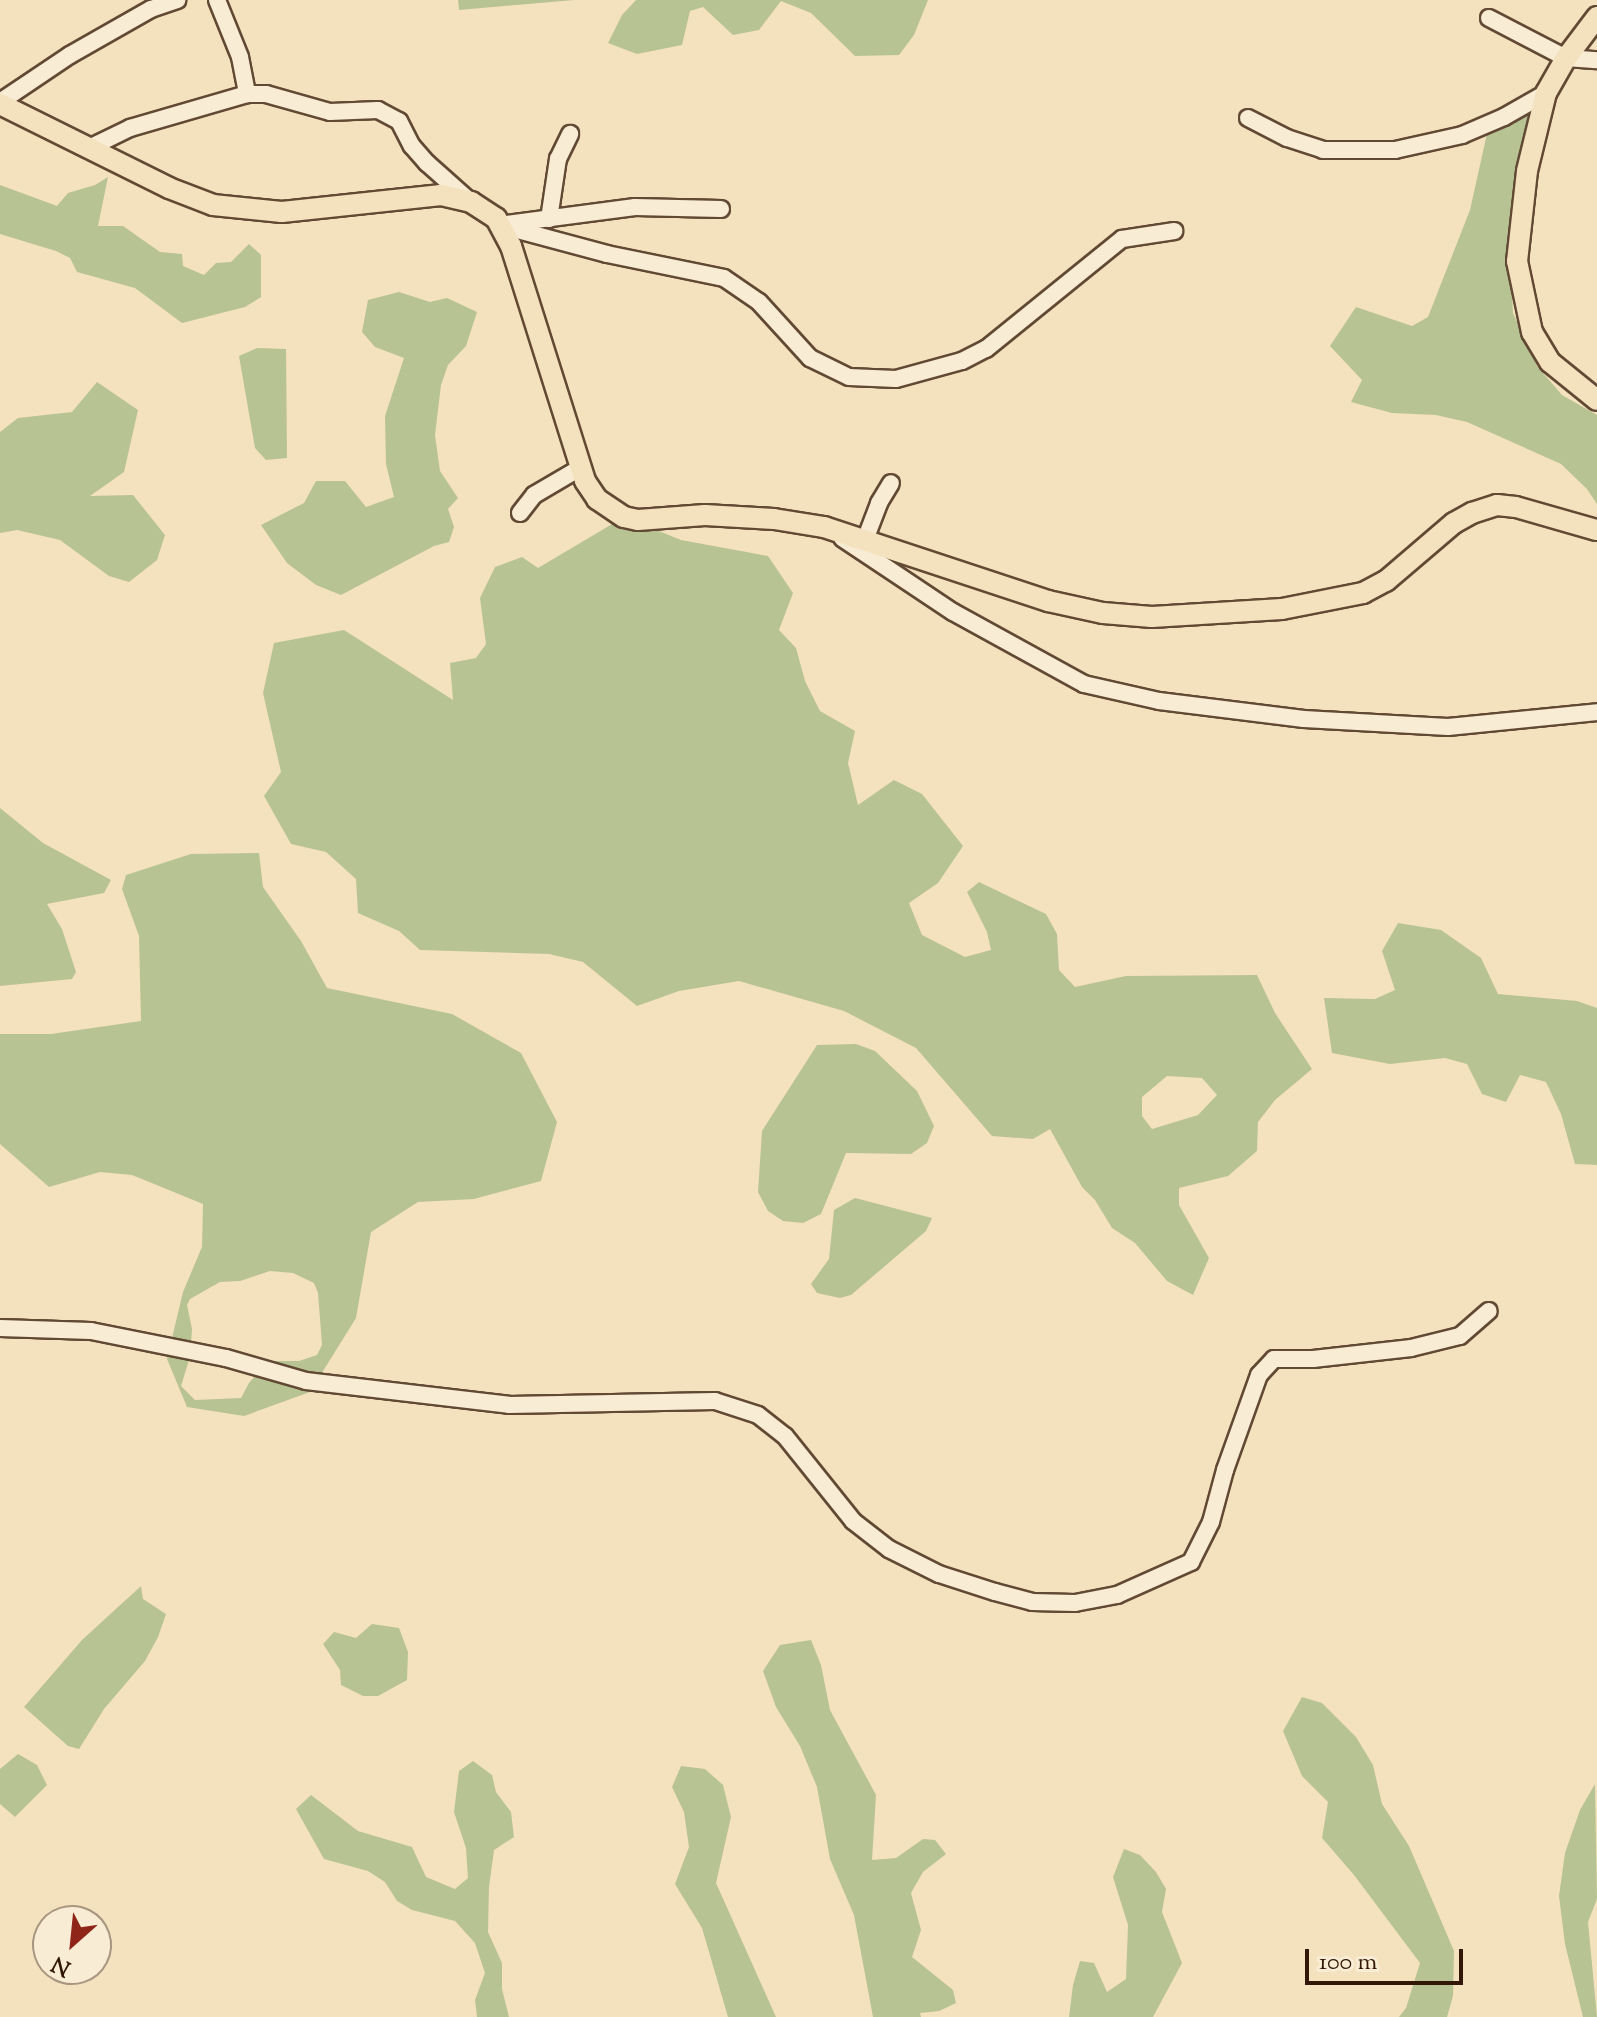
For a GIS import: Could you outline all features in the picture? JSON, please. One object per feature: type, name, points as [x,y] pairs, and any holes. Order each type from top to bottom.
[{"type":"main road","points":[[1597,17],[1566,58],[1546,93],[1527,171],[1517,261],[1523,303],[1532,332],[1550,362],[1597,400]]},
{"type":"main road","points":[[0,103],[169,188],[213,205],[244,210],[297,210],[441,195],[471,202],[499,225],[511,246],[580,468],[597,499],[624,517],[661,520],[705,515],[774,519],[824,527],[1048,601],[1103,613],[1167,617],[1282,609],[1363,593],[1386,581],[1454,523],[1497,505],[1516,507],[1597,530]]},
{"type":"street","points":[[217,0],[240,57],[247,94]]},
{"type":"street","points":[[0,103],[70,55],[167,2]]},
{"type":"street","points":[[1489,18],[1566,58],[1597,60]]},
{"type":"street","points":[[1248,118],[1287,138],[1323,150],[1395,150],[1462,135],[1504,117],[1546,93]]},
{"type":"street","points":[[89,148],[130,128],[247,94],[266,94],[330,112],[378,110],[399,121],[419,155],[471,202]]},
{"type":"street","points":[[549,219],[558,159],[570,134]]},
{"type":"street","points":[[499,225],[635,207],[721,209]]},
{"type":"street","points":[[499,225],[607,254],[724,278],[759,302],[810,358],[849,377],[896,379],[962,361],[986,349],[1122,239],[1174,231]]},
{"type":"street","points":[[520,513],[534,495],[580,468]]},
{"type":"street","points":[[865,540],[879,503],[891,483]]},
{"type":"street","points":[[824,527],[953,612],[1084,684],[1159,701],[1304,719],[1432,726],[1597,712]]},
{"type":"street","points":[[3,1331],[91,1331],[226,1358],[306,1381],[509,1405],[715,1401],[758,1415],[785,1436],[853,1521],[889,1549],[939,1574],[995,1592],[1032,1602],[1075,1603],[1117,1595],[1191,1562],[1211,1522],[1225,1470],[1259,1375],[1274,1359],[1313,1359],[1411,1348],[1460,1336],[1489,1311]]},
{"type":"green space","points":[[458,0],[574,0],[459,10]]},
{"type":"green space","points":[[636,0],[928,0],[914,35],[899,55],[855,56],[811,13],[781,1],[759,30],[733,35],[703,7],[690,11],[682,45],[637,54],[608,43],[622,15]]},
{"type":"green space","points":[[1540,102],[1517,168],[1510,256],[1513,313],[1537,366],[1562,395],[1597,415],[1597,504],[1587,489],[1561,464],[1467,422],[1436,415],[1392,413],[1351,402],[1362,380],[1330,346],[1356,307],[1412,326],[1428,317],[1470,210],[1488,129]]},
{"type":"green space","points":[[108,177],[98,226],[123,226],[160,252],[182,254],[183,266],[204,275],[216,263],[231,262],[249,244],[261,255],[261,297],[245,307],[182,323],[135,288],[77,272],[70,258],[56,251],[0,234],[0,185],[57,206],[68,193],[95,185]]},
{"type":"green space","points":[[399,292],[430,302],[447,298],[477,312],[466,346],[448,365],[441,385],[435,435],[440,471],[458,498],[448,509],[454,527],[449,542],[434,546],[341,595],[316,585],[287,563],[261,525],[304,503],[316,481],[345,481],[366,507],[394,497],[386,464],[385,416],[404,358],[375,347],[362,332],[368,300]]},
{"type":"green space","points":[[257,348],[286,349],[287,458],[266,460],[255,448],[239,356]]},
{"type":"green space","points":[[97,382],[138,410],[124,472],[90,496],[133,495],[165,535],[157,560],[129,582],[109,576],[60,540],[17,530],[0,533],[0,432],[18,418],[72,412]]},
{"type":"green space","points":[[624,517],[681,540],[768,556],[793,593],[779,630],[796,648],[805,681],[820,711],[855,731],[848,763],[858,805],[894,780],[922,794],[963,846],[938,883],[909,903],[922,935],[965,957],[991,950],[987,932],[967,892],[979,882],[1046,914],[1057,934],[1059,970],[1075,987],[1126,976],[1257,975],[1275,1013],[1312,1069],[1275,1100],[1258,1122],[1257,1151],[1228,1176],[1179,1188],[1179,1205],[1209,1258],[1193,1295],[1167,1281],[1135,1243],[1112,1228],[1095,1200],[1082,1187],[1050,1129],[1033,1139],[992,1136],[916,1048],[844,1011],[739,981],[679,991],[637,1006],[583,962],[549,954],[420,950],[399,931],[358,913],[356,879],[326,852],[291,844],[264,796],[281,772],[263,693],[274,643],[344,630],[453,700],[450,663],[476,658],[486,644],[480,598],[495,567],[522,557],[538,568]],"holes":[[[1167,1076],[1202,1078],[1217,1095],[1198,1115],[1152,1129],[1142,1116],[1142,1097]]]},
{"type":"green space","points":[[0,808],[43,843],[111,880],[104,893],[47,904],[62,929],[76,972],[72,979],[0,986]]},
{"type":"green space","points":[[259,853],[263,887],[301,941],[327,988],[452,1014],[521,1053],[557,1122],[541,1181],[474,1199],[418,1202],[371,1232],[356,1318],[310,1392],[244,1416],[187,1407],[167,1359],[183,1292],[202,1247],[203,1204],[132,1175],[100,1172],[49,1187],[0,1144],[0,1034],[51,1034],[141,1021],[139,936],[122,889],[126,875],[191,854]],"holes":[[[270,1271],[293,1273],[314,1283],[318,1293],[322,1345],[317,1355],[299,1361],[268,1361],[241,1398],[195,1400],[181,1386],[190,1357],[192,1329],[187,1305],[190,1299],[220,1282],[240,1281]]]},
{"type":"green space","points":[[1398,923],[1441,930],[1481,958],[1498,994],[1577,1001],[1597,1008],[1597,1165],[1575,1164],[1561,1114],[1546,1082],[1520,1075],[1506,1102],[1482,1094],[1467,1064],[1445,1058],[1390,1064],[1332,1053],[1324,998],[1375,999],[1395,990],[1382,951]]},
{"type":"green space","points":[[856,1044],[875,1051],[917,1091],[934,1126],[927,1143],[911,1154],[846,1153],[821,1214],[803,1223],[783,1221],[768,1211],[758,1192],[762,1131],[817,1045]]},
{"type":"green space","points":[[855,1198],[932,1218],[926,1231],[851,1295],[840,1298],[817,1293],[811,1284],[829,1259],[834,1210]]},
{"type":"green space","points":[[141,1586],[143,1599],[166,1614],[158,1637],[145,1661],[104,1709],[79,1749],[68,1746],[24,1707],[82,1640]]},
{"type":"green space","points":[[372,1624],[399,1628],[408,1652],[407,1680],[378,1696],[363,1696],[341,1685],[340,1670],[323,1644],[334,1632],[356,1638]]},
{"type":"green space","points":[[811,1640],[821,1665],[830,1710],[876,1795],[872,1860],[896,1858],[923,1839],[935,1840],[946,1854],[923,1872],[911,1893],[921,1930],[912,1957],[953,1990],[956,2003],[939,2011],[920,2013],[921,2017],[873,2017],[854,1915],[830,1859],[817,1787],[800,1746],[776,1707],[763,1671],[780,1645]]},
{"type":"green space","points":[[1302,1697],[1322,1703],[1356,1737],[1373,1765],[1382,1804],[1409,1846],[1454,1951],[1453,1996],[1447,2017],[1399,2017],[1406,2008],[1420,1963],[1322,1838],[1328,1802],[1302,1776],[1283,1731]]},
{"type":"green space","points":[[18,1754],[37,1765],[47,1785],[15,1817],[0,1804],[0,1769]]},
{"type":"green space","points":[[473,1761],[492,1775],[496,1792],[511,1812],[514,1837],[494,1850],[488,1932],[502,1963],[502,1989],[509,2017],[477,2017],[475,2000],[485,1973],[475,1943],[455,1921],[412,1910],[397,1901],[385,1882],[368,1871],[324,1859],[296,1809],[311,1795],[358,1831],[412,1847],[426,1877],[455,1889],[468,1878],[466,1848],[454,1812],[459,1771]]},
{"type":"green space","points":[[681,1766],[705,1769],[723,1785],[731,1817],[716,1883],[776,2017],[728,2017],[702,1928],[675,1884],[689,1847],[684,1812],[672,1787]]},
{"type":"green space","points":[[1595,1784],[1597,1899],[1588,1922],[1597,2017],[1583,2017],[1565,1944],[1559,1896],[1565,1853],[1580,1810]]},
{"type":"green space","points":[[1124,1849],[1140,1855],[1166,1889],[1162,1912],[1182,1963],[1153,2017],[1069,2017],[1080,1961],[1094,1963],[1107,1992],[1126,1979],[1128,1925],[1113,1877]]}]
